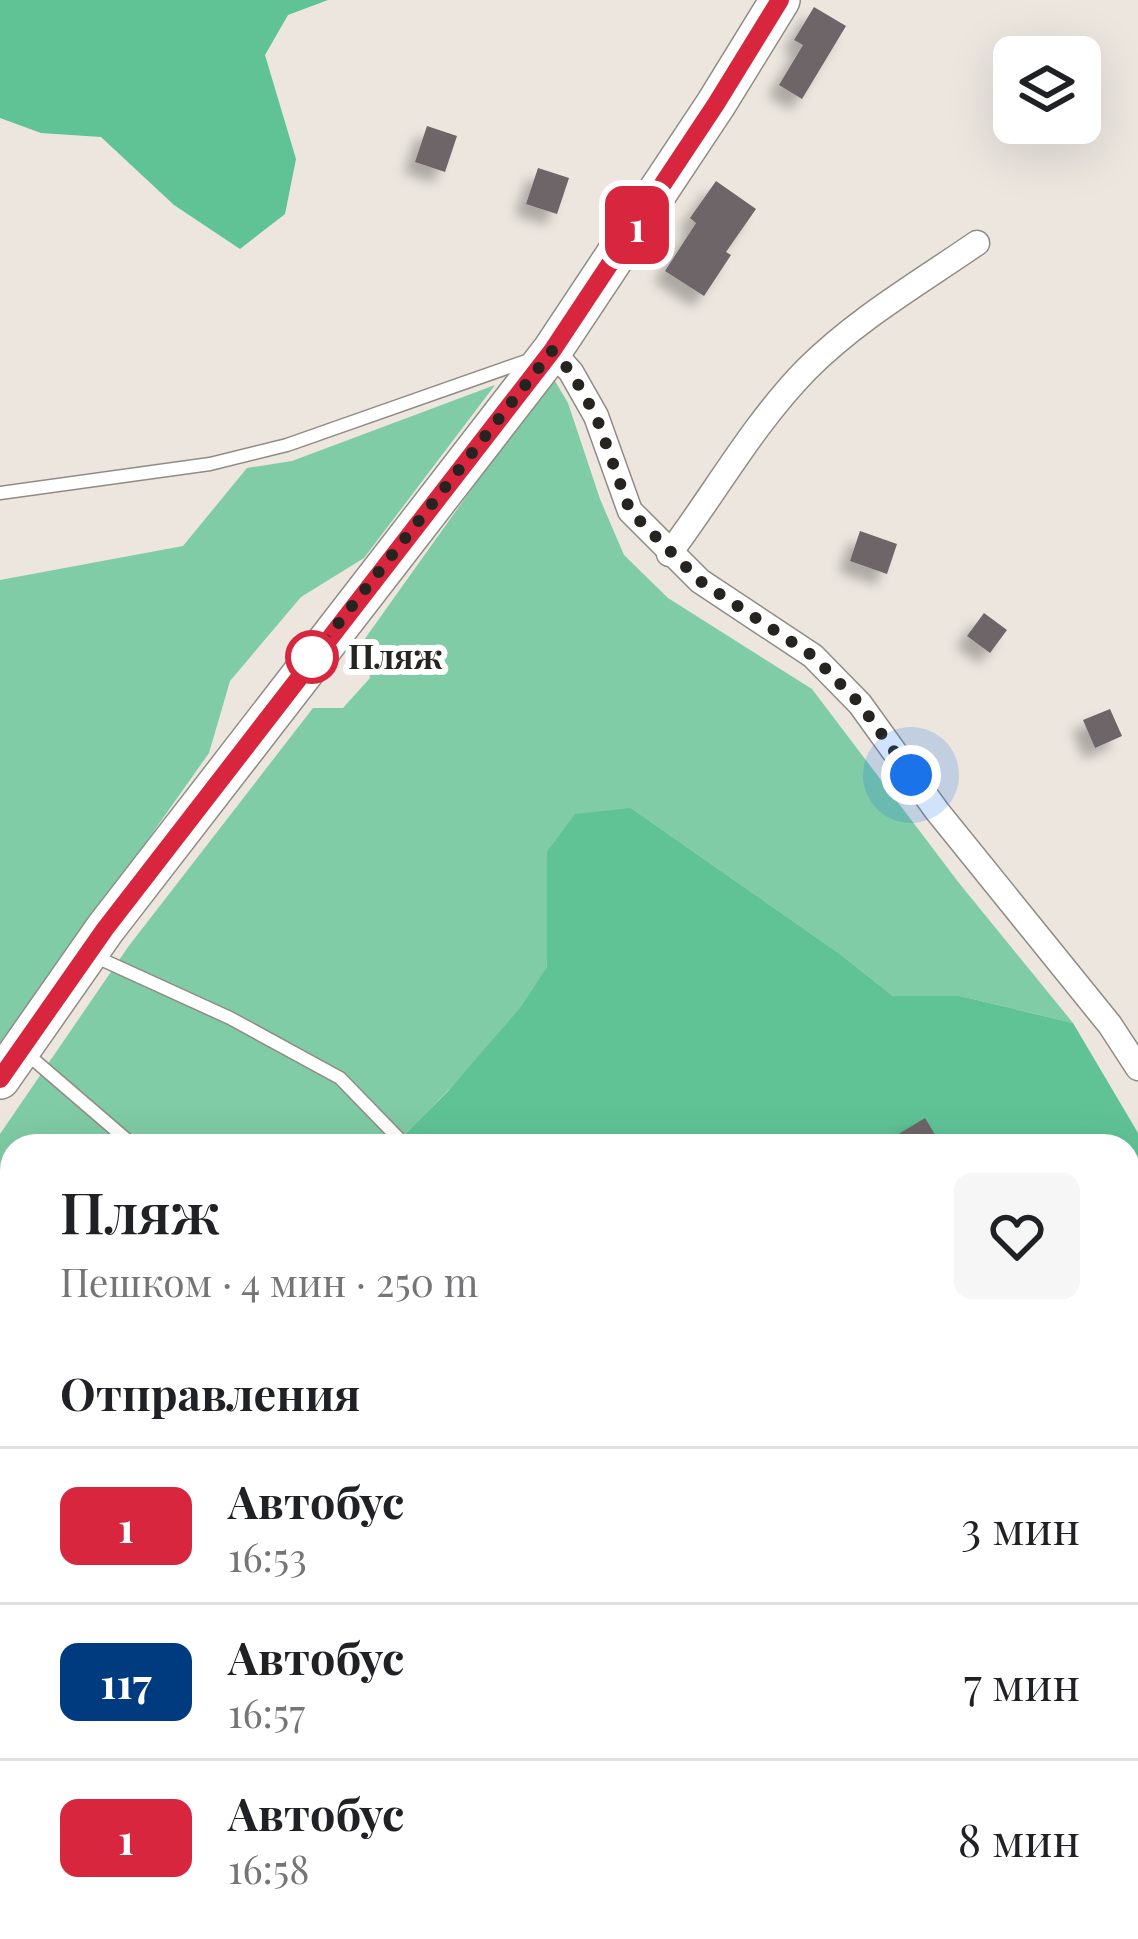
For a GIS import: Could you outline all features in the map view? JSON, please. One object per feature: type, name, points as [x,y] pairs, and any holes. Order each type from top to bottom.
[{"type":"main road","points":[[10,1064],[312,657],[552,351],[780,0]]},
{"type":"street","points":[[669,554],[805,371],[849,332],[977,243]]},
{"type":"street","points":[[552,351],[571,372],[596,416],[630,511],[700,581],[813,656],[860,704],[937,811],[1110,1024],[1138,1068]]},
{"type":"lane","points":[[0,493],[210,464],[287,445],[552,351]]},
{"type":"lane","points":[[88,953],[230,1018],[340,1078],[394,1134]]},
{"type":"lane","points":[[10,1064],[116,1134]]},
{"type":"green space","points":[[0,0],[328,0],[288,15],[265,55],[296,159],[285,214],[240,249],[174,205],[101,137],[41,133],[0,118]]},
{"type":"green space","points":[[552,376],[568,403],[624,555],[668,598],[812,689],[959,883],[1073,1023],[960,996],[893,996],[631,808],[547,852],[550,936],[541,980],[479,1057],[405,1134],[0,1134],[128,947],[313,708],[343,708],[370,678],[364,640]]},
{"type":"green space","points":[[495,385],[364,558],[301,597],[230,681],[209,753],[0,1049],[0,580],[183,546],[247,468],[292,461]]},
{"type":"green space","points":[[631,808],[893,996],[960,996],[1073,1023],[1138,1134],[405,1134],[521,1007],[547,967],[547,852],[575,814]]},
{"type":"building","points":[[814,7],[846,26],[802,99],[779,85],[803,45],[794,40]]},
{"type":"building","points":[[427,126],[457,136],[445,172],[415,162]]},
{"type":"building","points":[[538,168],[569,178],[557,214],[526,204]]},
{"type":"building","points":[[716,181],[756,209],[726,252],[731,255],[704,296],[665,271],[696,223],[690,218]]},
{"type":"building","points":[[860,531],[897,544],[887,574],[850,561]]},
{"type":"building","points":[[984,613],[1007,630],[990,653],[967,636]]},
{"type":"building","points":[[1110,709],[1122,736],[1095,748],[1083,720]]},
{"type":"building","points":[[925,1118],[935,1134],[899,1134]]},
{"type":"bus line","name":"1","points":[[0,1079],[105,929],[552,351],[780,0]]},
{"type":"place","name":"Пляж","points":[[312,657]]},
{"type":"route","points":[[312,657],[552,351],[571,372],[596,416],[630,511],[700,581],[813,656],[860,704],[911,775]]}]
